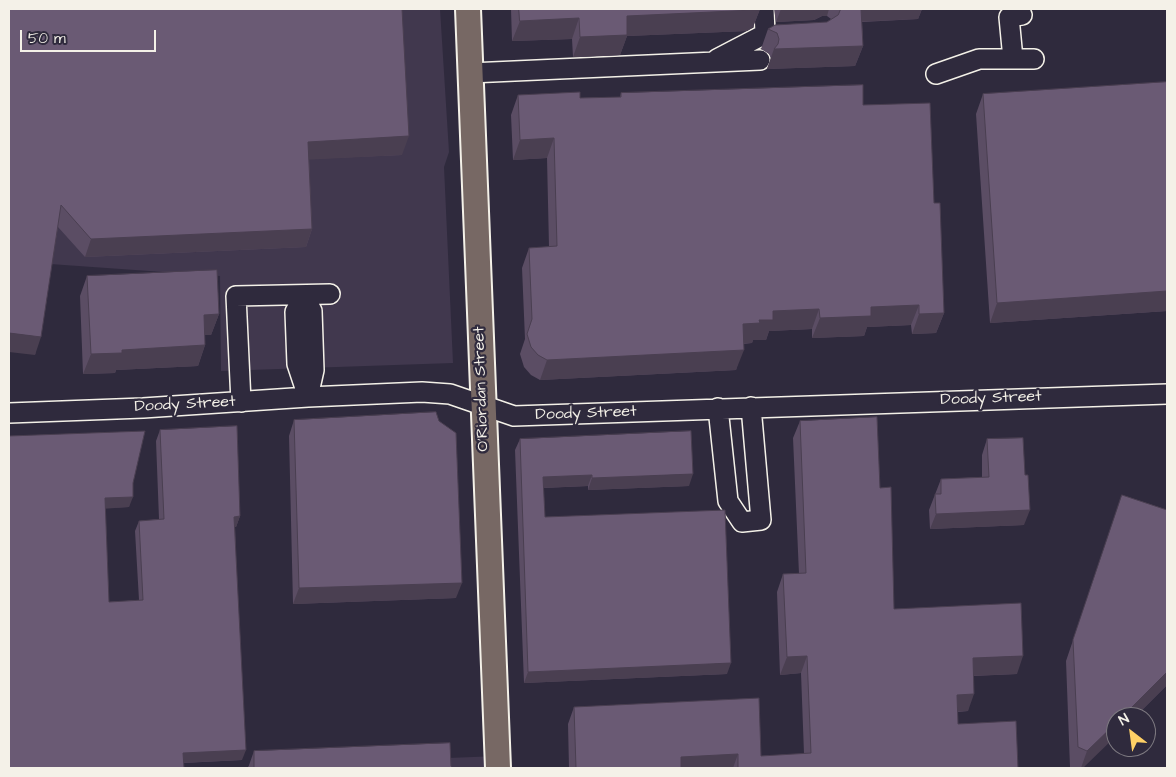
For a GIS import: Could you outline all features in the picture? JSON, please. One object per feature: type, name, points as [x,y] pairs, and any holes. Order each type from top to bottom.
[{"type":"main road","name":"O'Riordan Street","points":[[468,9],[482,406],[498,768]]},
{"type":"street","points":[[711,62],[774,33],[764,9]]},
{"type":"street","points":[[1013,14],[1013,59]]},
{"type":"street","points":[[936,74],[979,59],[1034,59]]},
{"type":"street","points":[[470,73],[760,60]]},
{"type":"street","points":[[241,402],[236,296],[330,294]]},
{"type":"street","points":[[304,296],[312,311],[314,370],[308,397]]},
{"type":"street","name":"Doody Street","points":[[9,413],[422,392],[450,394],[514,416],[562,416],[718,408],[1167,394]]},
{"type":"street","points":[[718,408],[728,501],[742,522],[761,520],[751,407]]},
{"type":"shaded area","points":[[78,9],[440,9],[449,152],[444,167],[453,363],[221,371],[220,276],[50,264]]},
{"type":"shaded area","points":[[498,756],[498,768],[248,768],[248,766]]},
{"type":"building","points":[[9,9],[402,9],[409,136],[308,142],[312,229],[91,239],[61,205],[41,337],[9,333]]},
{"type":"building","points":[[519,9],[758,9],[627,16],[627,35],[580,37],[579,18],[520,21]]},
{"type":"building","points":[[841,9],[861,9],[863,46],[774,49],[779,39],[777,33],[768,29],[775,25],[827,22],[838,15]]},
{"type":"building","points":[[1167,82],[1167,291],[997,303],[983,94]]},
{"type":"building","points":[[863,85],[863,105],[930,103],[934,203],[940,203],[944,313],[919,314],[919,305],[871,307],[871,316],[820,318],[819,309],[773,311],[773,320],[759,320],[760,323],[743,324],[744,350],[547,360],[538,355],[531,347],[527,334],[532,319],[529,248],[557,246],[554,138],[520,140],[518,95],[580,92],[580,98],[621,97],[621,93]]},
{"type":"building","points":[[217,270],[219,314],[204,315],[205,345],[122,350],[122,353],[91,354],[87,276]]},
{"type":"building","points":[[436,412],[439,421],[456,433],[462,583],[299,588],[294,420]]},
{"type":"building","points":[[877,417],[880,488],[891,487],[894,609],[1021,603],[1023,656],[973,658],[974,694],[957,695],[958,724],[1016,721],[1018,768],[738,768],[738,754],[681,757],[681,768],[576,768],[574,707],[759,698],[761,756],[811,753],[807,656],[787,657],[783,574],[806,573],[800,421]]},
{"type":"building","points":[[237,426],[240,516],[234,517],[246,750],[183,753],[184,768],[9,768],[9,436],[145,431],[133,483],[133,497],[105,498],[109,602],[143,600],[139,521],[164,519],[160,430]]},
{"type":"building","points":[[691,431],[693,474],[592,478],[592,475],[543,477],[545,517],[725,510],[731,663],[528,672],[520,439]]},
{"type":"building","points":[[1023,438],[1025,475],[1028,475],[1030,510],[936,514],[935,494],[941,494],[941,479],[989,477],[987,439]]},
{"type":"building","points":[[1122,495],[1167,510],[1167,672],[1132,707],[1106,707],[1106,733],[1087,751],[1078,747],[1073,640]]},
{"type":"building","points":[[450,743],[451,766],[453,768],[254,768],[254,751]]}]
